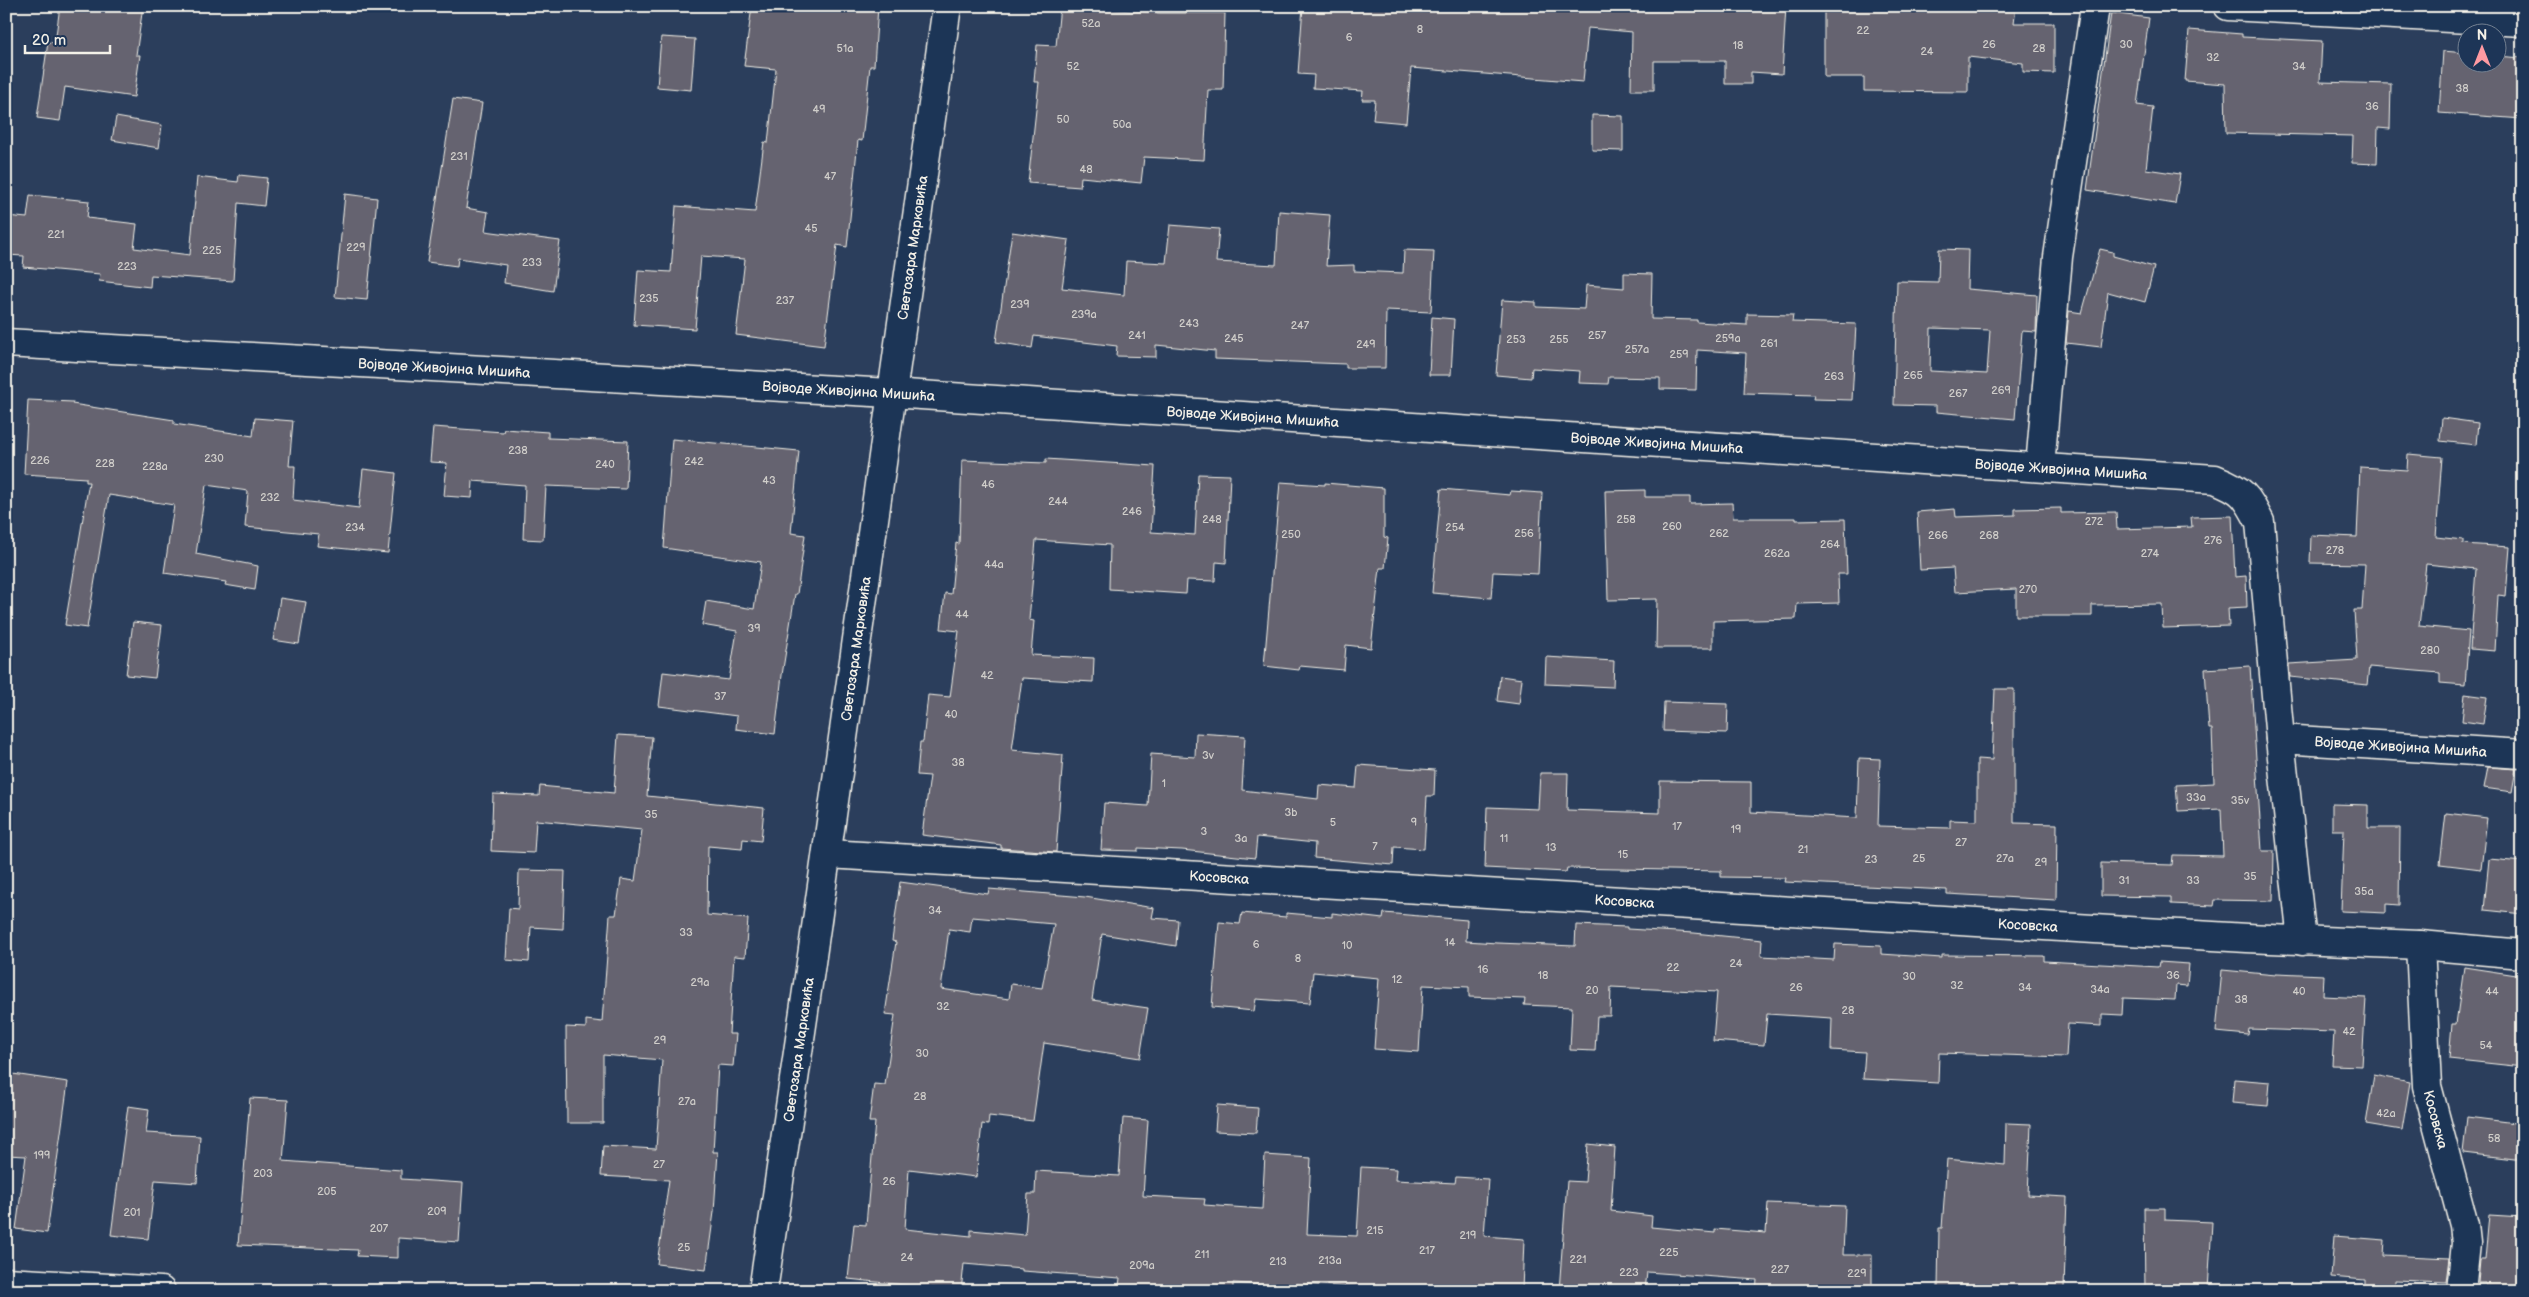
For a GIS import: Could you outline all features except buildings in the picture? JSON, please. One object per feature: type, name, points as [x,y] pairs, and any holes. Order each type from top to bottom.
[{"type":"street","name":"Светозара Марковића","points":[[763,1291],[828,854],[890,393],[946,6]]},
{"type":"street","points":[[2040,467],[2058,257],[2096,6]]},
{"type":"street","points":[[2228,6],[2523,22]]},
{"type":"street","name":"Војводе Живојина Мишића","points":[[6,343],[890,393],[2214,479],[2232,485],[2247,496],[2260,522],[2280,739],[2302,940]]},
{"type":"street","name":"Војводе Живојина Мишића","points":[[2280,739],[2523,754]]},
{"type":"street","name":"Косовска","points":[[828,854],[2302,940],[2420,945],[2523,954]]},
{"type":"street","name":"Косовска","points":[[2420,945],[2427,1086],[2464,1224],[2466,1243],[2461,1291]]},
{"type":"street","points":[[6,1282],[161,1291]]}]
